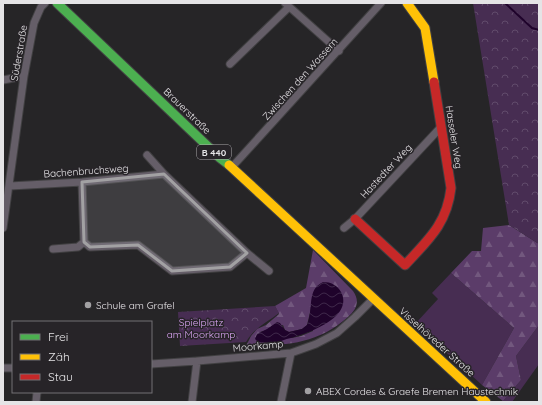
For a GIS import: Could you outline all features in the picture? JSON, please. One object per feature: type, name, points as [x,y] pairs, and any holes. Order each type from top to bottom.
[{"type":"main road","name":"Brauerstraße","points":[[57,3],[220,158],[232,167],[317,245],[373,299]]},
{"type":"main road","name":"Hasseler Weg","points":[[355,219],[404,265],[442,223],[448,211],[451,200],[451,188],[425,28],[408,3]]},
{"type":"main road","name":"Visselhöveder Straße","points":[[373,299],[486,402]]},
{"type":"street","name":"Süderstraße","points":[[3,228],[24,76],[34,23],[41,7],[45,3]]},
{"type":"street","name":"Zwischen den Wassern","points":[[232,167],[382,3]]},
{"type":"street","points":[[230,64],[287,5],[339,51]]},
{"type":"street","points":[[3,80],[24,76]]},
{"type":"street","name":"Hastedter Weg","points":[[344,228],[355,219],[441,127]]},
{"type":"street","points":[[148,155],[164,174],[247,253],[269,271]]},
{"type":"street","name":"Bachenbruchsweg","points":[[10,186],[82,182],[164,174]]},
{"type":"street","points":[[82,182],[84,242]]},
{"type":"street","points":[[84,242],[90,246],[138,245],[172,271],[230,267],[247,253]]},
{"type":"street","points":[[53,249],[78,247],[84,242]]},
{"type":"street","name":"Moorkamp","points":[[152,364],[291,353],[316,344],[337,333],[373,299]]},
{"type":"street","points":[[281,402],[291,353]]},
{"type":"street","points":[[192,402],[197,361]]},
{"type":"highlighted area","points":[[164,174],[247,253],[230,267],[172,271],[138,245],[90,247],[84,242],[82,182]]},
{"type":"green space","points":[[473,3],[539,3],[539,244],[509,225]]},
{"type":"green space","points":[[509,225],[539,244],[539,325],[516,356],[521,380],[503,401],[482,385],[514,328],[451,273],[472,251],[481,251],[483,228]]},
{"type":"green space","points":[[313,250],[353,291],[357,302],[354,311],[336,326],[324,333],[300,342],[246,346],[251,336],[257,329],[266,325],[279,314],[275,306],[306,288]],"holes":[[[311,308],[313,331],[292,338],[260,332],[283,325],[285,330],[289,332],[302,329],[307,325]]]},
{"type":"green space","points":[[451,273],[514,328],[482,385],[415,324],[438,299],[432,293]]},
{"type":"green space","name":"Spielplatz am Moorkamp","points":[[275,306],[279,313],[257,329],[246,342],[180,346],[178,312]]},
{"type":"green space","points":[[539,325],[539,364],[512,402],[503,402],[521,380],[516,356]]},
{"type":"water","points":[[323,282],[334,284],[341,292],[343,301],[341,309],[336,316],[318,328],[299,336],[278,342],[258,342],[255,339],[257,334],[277,322],[289,332],[302,329],[307,325],[312,295],[318,285]]},
{"type":"waterway","points":[[505,3],[532,28],[539,30]]},
{"type":"traffic: fast","points":[[57,3],[229,165]]},
{"type":"traffic: slow","points":[[407,3],[425,28],[434,82]]},
{"type":"traffic: slow","points":[[229,165],[486,402]]},
{"type":"traffic: jam","points":[[355,219],[405,265],[429,239],[441,222],[449,201],[451,188],[434,82]]},
{"type":"place","name":"Schule am Grafel","points":[[88,305]]},
{"type":"place","name":"ABEX Cordes & Graefe Bremen Haustechnik","points":[[308,391]]}]
